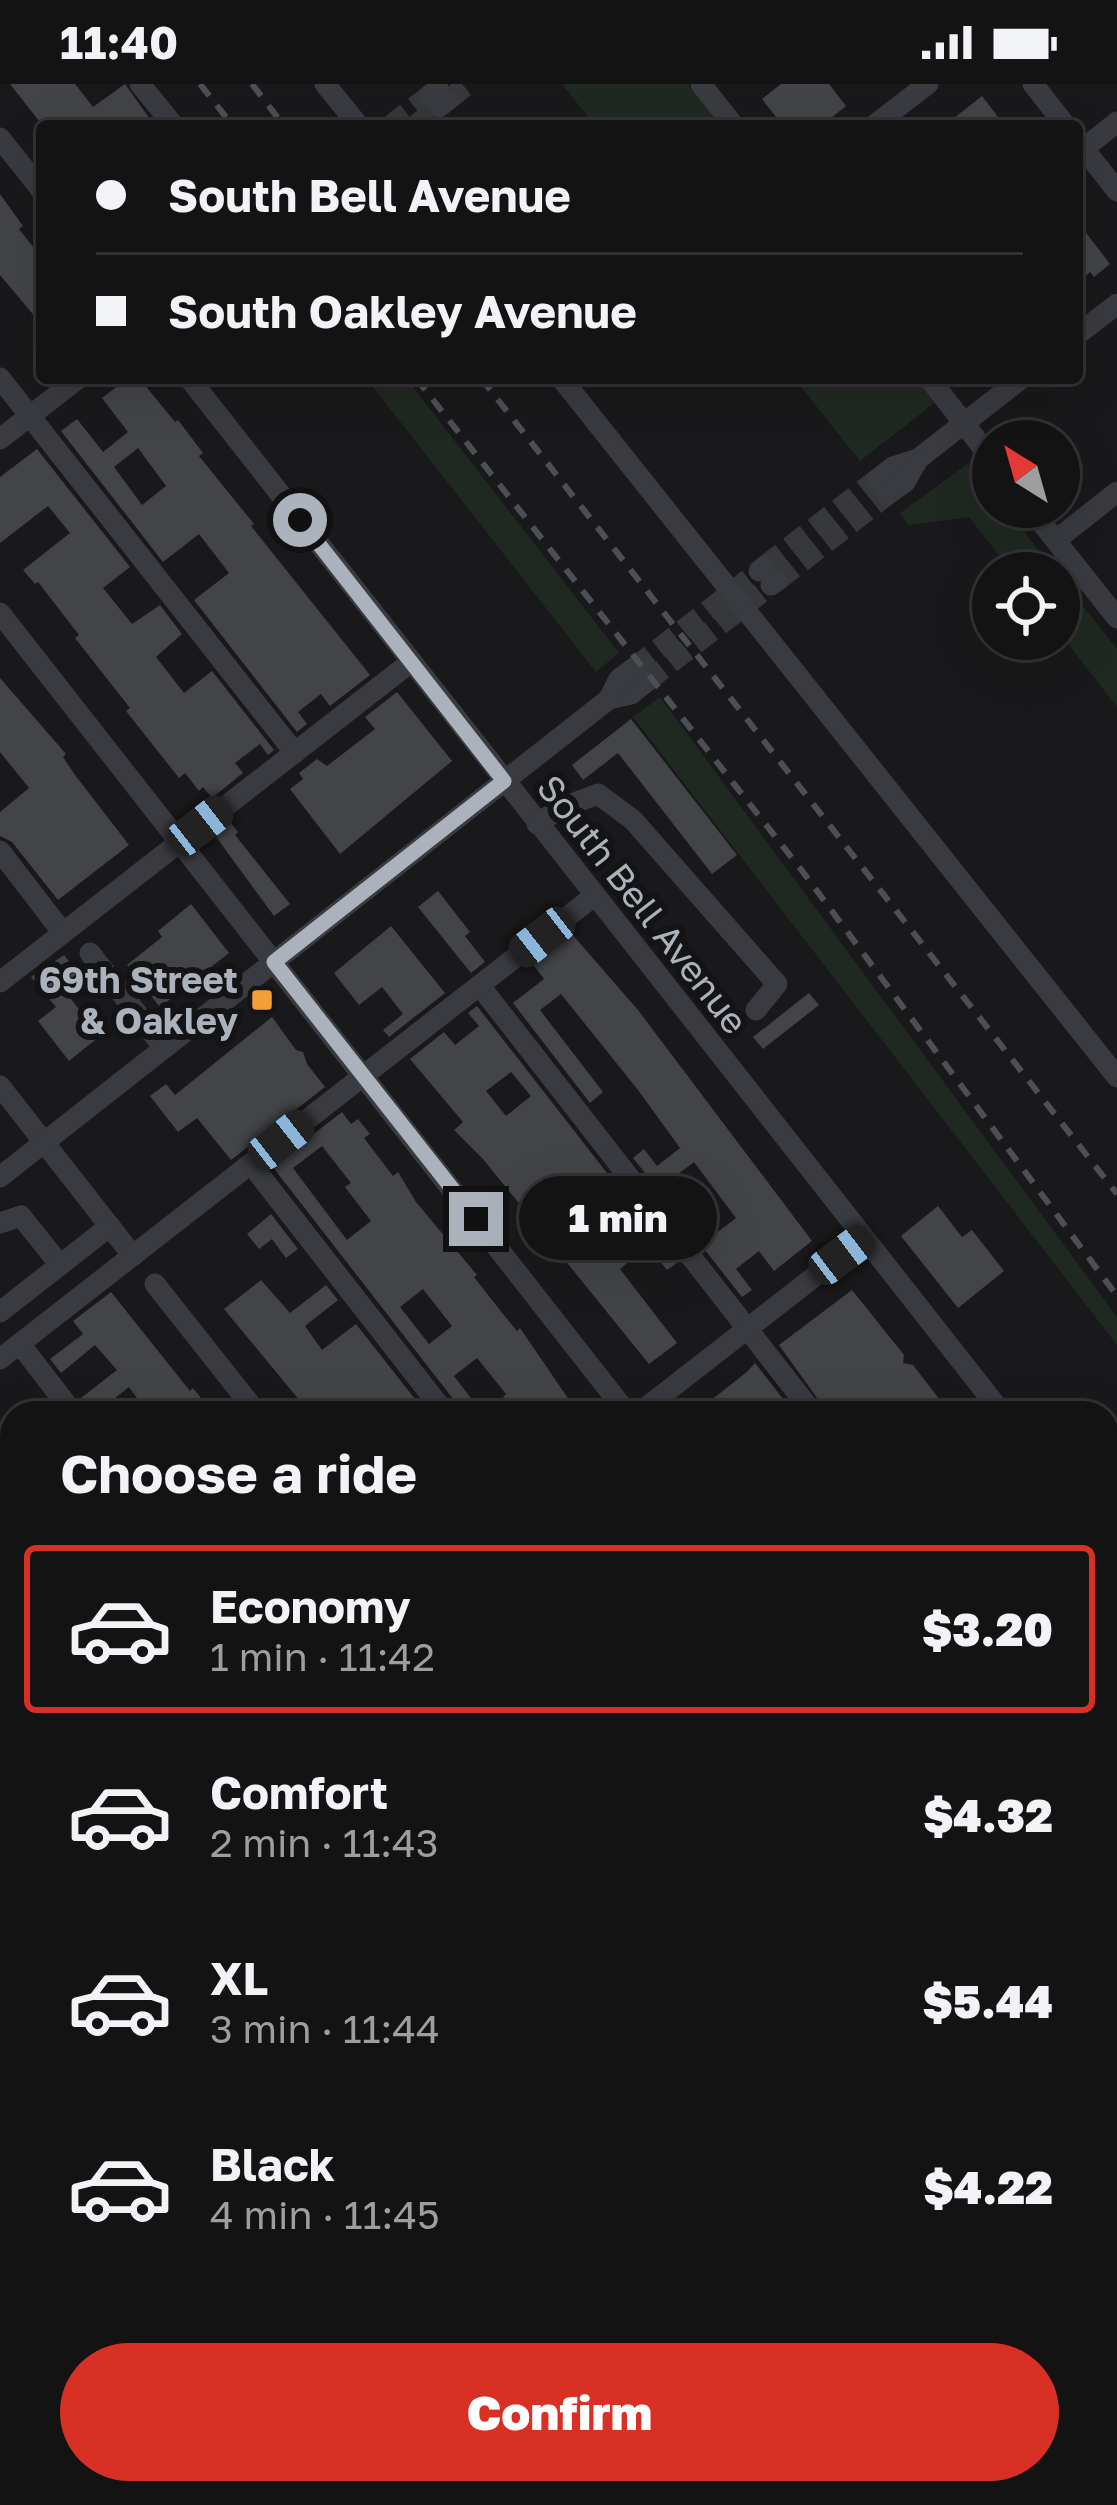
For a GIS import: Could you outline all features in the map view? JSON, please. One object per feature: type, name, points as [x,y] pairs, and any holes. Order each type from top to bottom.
[{"type":"street","points":[[140,84],[169,120]]},
{"type":"street","points":[[325,84],[354,120]]},
{"type":"street","points":[[701,84],[729,120]]},
{"type":"street","points":[[881,120],[928,84]]},
{"type":"street","points":[[1033,84],[1061,120]]},
{"type":"street","points":[[1083,144],[1117,122]]},
{"type":"street","points":[[0,138],[36,183]]},
{"type":"street","points":[[1083,152],[1117,191]]},
{"type":"street","points":[[1083,330],[1117,304]]},
{"type":"street","points":[[0,378],[295,754]]},
{"type":"street","points":[[0,439],[71,384]]},
{"type":"street","name":"South Bell Avenue","points":[[194,384],[993,1401]]},
{"type":"street","points":[[566,384],[1117,1078]]},
{"type":"street","points":[[934,384],[972,434]]},
{"type":"street","points":[[881,488],[905,482],[918,459],[1014,384]]},
{"type":"street","points":[[1056,540],[1117,492]]},
{"type":"street","points":[[1047,528],[1117,618]]},
{"type":"street","points":[[0,613],[618,1401]]},
{"type":"street","points":[[0,982],[411,662]]},
{"type":"street","points":[[0,1177],[609,699],[631,694],[640,675]]},
{"type":"street","points":[[537,824],[561,808],[598,794],[633,820],[777,984],[756,1010]]},
{"type":"street","points":[[0,851],[64,933]]},
{"type":"street","points":[[0,1359],[594,896]]},
{"type":"street","points":[[90,953],[164,1048]]},
{"type":"street","points":[[480,986],[804,1401]]},
{"type":"street","points":[[0,1086],[133,1256]]},
{"type":"street","points":[[250,1164],[436,1401]]},
{"type":"street","points":[[0,1223],[21,1216],[60,1265]]},
{"type":"street","points":[[0,1312],[110,1226]]},
{"type":"street","points":[[654,1401],[864,1238]]},
{"type":"street","points":[[155,1284],[248,1401]]},
{"type":"street","points":[[20,1344],[64,1401]]},
{"type":"shaded area","points":[[562,84],[688,84],[716,120],[590,120]]},
{"type":"shaded area","points":[[371,384],[411,384],[619,653],[596,672]]},
{"type":"shaded area","points":[[799,384],[926,384],[938,400],[860,461]]},
{"type":"shaded area","points":[[969,463],[972,467],[972,521],[969,517],[909,525],[900,513]]},
{"type":"shaded area","points":[[978,528],[1021,528],[1040,552],[996,552]]},
{"type":"shaded area","points":[[1080,602],[1117,649],[1117,707],[1080,659]]},
{"type":"shaded area","points":[[660,697],[1117,1317],[1117,1345],[633,717]]},
{"type":"building","points":[[10,84],[75,84],[93,107],[125,84],[151,120],[38,120]]},
{"type":"building","points":[[781,84],[829,84],[846,106],[828,120],[778,120],[762,99]]},
{"type":"building","points":[[982,96],[1000,120],[952,120]]},
{"type":"building","points":[[0,194],[36,250],[36,318],[0,275]]},
{"type":"building","points":[[1083,229],[1110,264],[1094,277],[1090,272],[1083,277]]},
{"type":"building","points":[[120,384],[144,384],[178,420],[203,453],[199,456],[254,524],[251,526],[370,675],[330,706],[321,694],[298,712],[307,724],[297,732],[194,600],[229,573],[199,534],[163,562],[61,431],[77,419],[103,452],[128,432],[102,398]],"holes":[[[138,448],[166,486],[142,505],[114,467]]]},
{"type":"building","points":[[37,449],[130,567],[103,588],[132,624],[160,605],[182,634],[156,657],[184,693],[212,671],[274,750],[268,755],[260,744],[235,763],[243,773],[212,798],[203,787],[199,791],[185,773],[179,778],[126,711],[130,708],[75,638],[79,635],[23,570],[70,533],[48,506],[0,543],[0,477]]},
{"type":"building","points":[[0,678],[66,754],[63,757],[75,775],[129,845],[58,900],[12,842],[0,836],[0,812],[29,788],[0,752]]},
{"type":"building","points":[[397,692],[452,761],[340,854],[290,789],[303,779],[299,773],[317,759],[327,766],[375,729],[365,717]]},
{"type":"building","points":[[631,719],[737,855],[712,874],[618,753],[583,780],[572,765]]},
{"type":"building","points":[[230,822],[238,832],[235,835],[290,904],[274,916],[214,834]]},
{"type":"building","points":[[438,891],[470,932],[465,936],[485,962],[471,973],[418,907]]},
{"type":"building","points":[[191,904],[229,953],[160,1007],[127,965],[162,937],[158,931]]},
{"type":"building","points":[[391,926],[445,993],[389,1037],[383,1030],[403,1014],[382,987],[359,1005],[334,973]]},
{"type":"building","points":[[571,933],[638,1010],[812,1241],[774,1271],[759,1251],[736,1269],[752,1290],[742,1297],[701,1245],[736,1218],[694,1162],[658,1189],[633,1158],[644,1149],[657,1166],[680,1148],[638,1090],[561,994],[540,1010],[603,1092],[590,1103],[513,1003],[544,979],[532,963]]},
{"type":"building","points":[[64,955],[88,986],[71,999],[100,1036],[69,1061],[38,1021],[56,1007],[31,977]]},
{"type":"building","points":[[809,993],[819,1005],[763,1049],[753,1037]]},
{"type":"building","points":[[477,1006],[677,1263],[667,1270],[648,1246],[620,1269],[677,1343],[649,1364],[483,1159],[454,1130],[463,1122],[410,1059],[444,1032],[455,1045],[479,1026],[468,1013]],"holes":[[[511,1072],[531,1096],[506,1116],[486,1091]]]},
{"type":"building","points":[[272,1017],[325,1087],[231,1160],[197,1118],[178,1132],[150,1096],[166,1084],[175,1095]]},
{"type":"building","points":[[342,1112],[351,1124],[358,1119],[370,1134],[364,1138],[393,1176],[398,1172],[416,1202],[477,1275],[474,1277],[517,1331],[520,1328],[570,1401],[506,1401],[506,1394],[477,1358],[454,1376],[473,1401],[455,1401],[272,1166]],"holes":[[[322,1146],[351,1183],[345,1187],[371,1221],[347,1240],[293,1168]],[[423,1289],[452,1326],[429,1344],[400,1307]]]},
{"type":"building","points":[[938,1206],[962,1237],[972,1230],[1004,1271],[958,1308],[901,1236]]},
{"type":"building","points":[[271,1214],[298,1249],[286,1258],[272,1239],[259,1249],[247,1234]]},
{"type":"building","points":[[261,1280],[290,1313],[326,1285],[338,1300],[305,1326],[322,1350],[356,1324],[417,1401],[300,1401],[224,1309]]},
{"type":"building","points":[[852,1290],[904,1355],[903,1363],[913,1365],[941,1401],[819,1401],[779,1345]]},
{"type":"building","points":[[111,1292],[190,1391],[193,1388],[203,1401],[139,1401],[129,1387],[111,1401],[83,1401],[117,1370],[95,1345],[61,1373],[50,1359],[83,1334],[73,1321]]},
{"type":"building","points":[[755,1363],[785,1401],[710,1401]]},
{"type":"tunnel","points":[[448,100],[468,84]]},
{"type":"tunnel","points":[[398,120],[430,95]]},
{"type":"tunnel","points":[[423,120],[439,107]]},
{"type":"tunnel","points":[[765,566],[876,480]]},
{"type":"tunnel","points":[[777,581],[887,495]]},
{"type":"tunnel","points":[[634,668],[759,571]]},
{"type":"tunnel","points":[[646,682],[771,585]]},
{"type":"railway","points":[[200,84],[228,120]]},
{"type":"railway","points":[[252,84],[279,120]]},
{"type":"railway","points":[[421,384],[803,872],[1117,1296]]},
{"type":"railway","points":[[486,384],[1117,1194]]},
{"type":"place","name":"69th Street & Oakley","points":[[262,1000]]},
{"type":"route","points":[[300,520],[504,781],[274,962],[476,1219]]}]
